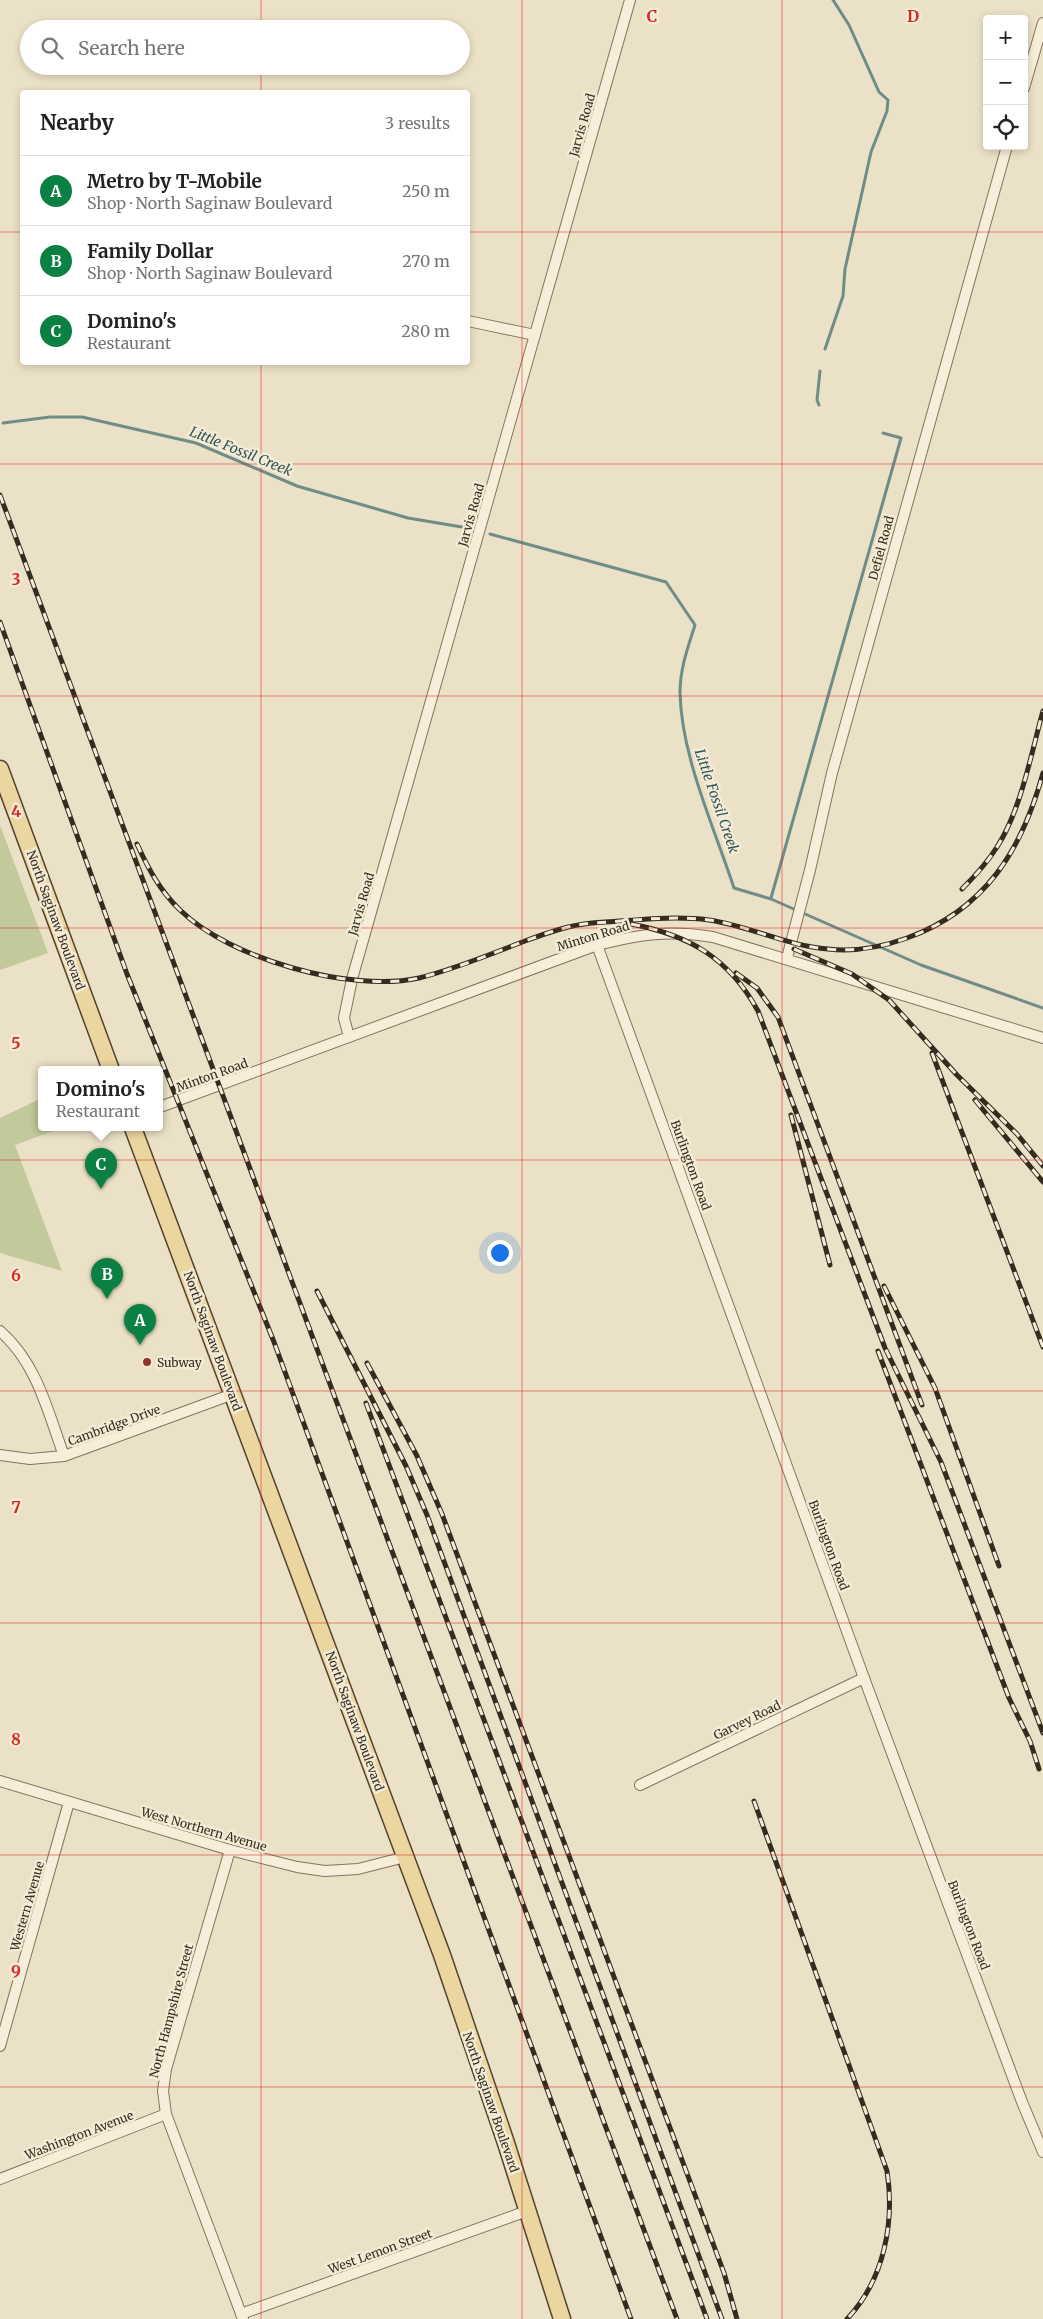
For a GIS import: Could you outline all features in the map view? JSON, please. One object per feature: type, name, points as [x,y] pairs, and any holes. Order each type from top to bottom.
[{"type":"main road","name":"North Saginaw Boulevard","points":[[0,770],[110,1066]]},
{"type":"main road","name":"North Saginaw Boulevard","points":[[134,1131],[442,1955],[506,2140],[562,2319]]},
{"type":"street","name":"Jarvis Road","points":[[349,1037],[344,1018],[352,979],[630,0]]},
{"type":"street","points":[[1028,74],[1043,23]]},
{"type":"street","name":"Defiel Road","points":[[787,958],[832,773],[1006,150]]},
{"type":"street","points":[[470,321],[535,335]]},
{"type":"street","name":"Minton Road","points":[[163,1106],[597,945],[632,936],[666,932],[713,937],[787,958],[1043,1038]]},
{"type":"street","name":"Burlington Road","points":[[597,945],[864,1678],[1009,2067],[1043,2152]]},
{"type":"street","points":[[0,1331],[9,1339],[35,1374],[64,1456]]},
{"type":"street","name":"Cambridge Drive","points":[[0,1455],[30,1459],[64,1456],[233,1394]]},
{"type":"street","name":"Garvey Road","points":[[640,1785],[864,1678]]},
{"type":"street","name":"West Northern Avenue","points":[[0,1781],[285,1865],[324,1871],[358,1869],[405,1857]]},
{"type":"street","name":"Western Avenue","points":[[0,2046],[69,1802]]},
{"type":"street","name":"North Hampshire Street","points":[[230,1850],[166,2069],[163,2091],[166,2114],[242,2317]]},
{"type":"street","name":"Washington Avenue","points":[[0,2179],[166,2114]]},
{"type":"street","name":"West Lemon Street","points":[[242,2317],[528,2211]]},
{"type":"green space","points":[[0,825],[48,953],[0,970]]},
{"type":"green space","points":[[38,1100],[38,1131],[53,1131],[15,1145],[62,1271],[0,1253],[0,1118]]},
{"type":"waterway","points":[[825,349],[843,296],[845,269],[871,152],[887,111],[888,100],[879,92],[849,25],[833,0]]},
{"type":"waterway","points":[[819,405],[817,400],[820,371]]},
{"type":"waterway","name":"Little Fossil Creek","points":[[3,423],[50,417],[82,417],[196,443],[297,486],[408,518],[468,528]]},
{"type":"waterway","points":[[771,898],[901,438],[883,433]]},
{"type":"waterway","name":"Little Fossil Creek","points":[[490,534],[666,582],[695,625],[681,675],[682,716],[692,766],[734,888],[771,899],[921,965],[1043,1008]]},
{"type":"railway","points":[[0,495],[677,2319]]},
{"type":"railway","points":[[0,622],[127,974],[274,1342],[631,2319]]},
{"type":"railway","points":[[962,889],[997,847],[1013,816],[1043,711]]},
{"type":"railway","points":[[137,844],[150,870],[166,895],[180,910],[202,928],[260,957],[293,968],[360,981],[391,981],[419,978],[459,966],[566,927],[592,923],[650,919],[680,918],[709,920],[813,947],[838,950],[858,949],[898,941],[934,926],[958,911],[979,894],[1011,852],[1024,827],[1043,773]]},
{"type":"railway","points":[[631,924],[671,935],[689,942],[705,952],[734,977],[747,992],[758,1011],[885,1348],[941,1462],[1043,1733]]},
{"type":"railway","points":[[794,949],[852,974],[889,1000],[957,1075],[1017,1134],[1043,1166]]},
{"type":"railway","points":[[736,973],[757,988],[778,1017],[922,1405]]},
{"type":"railway","points":[[932,1053],[1043,1347]]},
{"type":"railway","points":[[975,1100],[1043,1182]]},
{"type":"railway","points":[[791,1115],[830,1265]]},
{"type":"railway","points":[[884,1286],[935,1388],[999,1566]]},
{"type":"railway","points":[[317,1291],[406,1466],[427,1515],[722,2319]]},
{"type":"railway","points":[[878,1351],[1009,1698],[1030,1741],[1039,1769]]},
{"type":"railway","points":[[367,1363],[417,1456],[442,1514],[724,2273],[737,2319]]},
{"type":"railway","points":[[366,1403],[707,2319]]},
{"type":"railway","points":[[754,1801],[887,2171],[889,2211],[884,2250],[870,2287],[860,2304],[847,2319]]},
{"type":"place","name":"Domino's","points":[[101,1189]]},
{"type":"place","name":"Family Dollar","points":[[107,1299]]},
{"type":"place","name":"Metro by T-Mobile","points":[[140,1345]]},
{"type":"place","name":"Subway","points":[[147,1362]]}]
